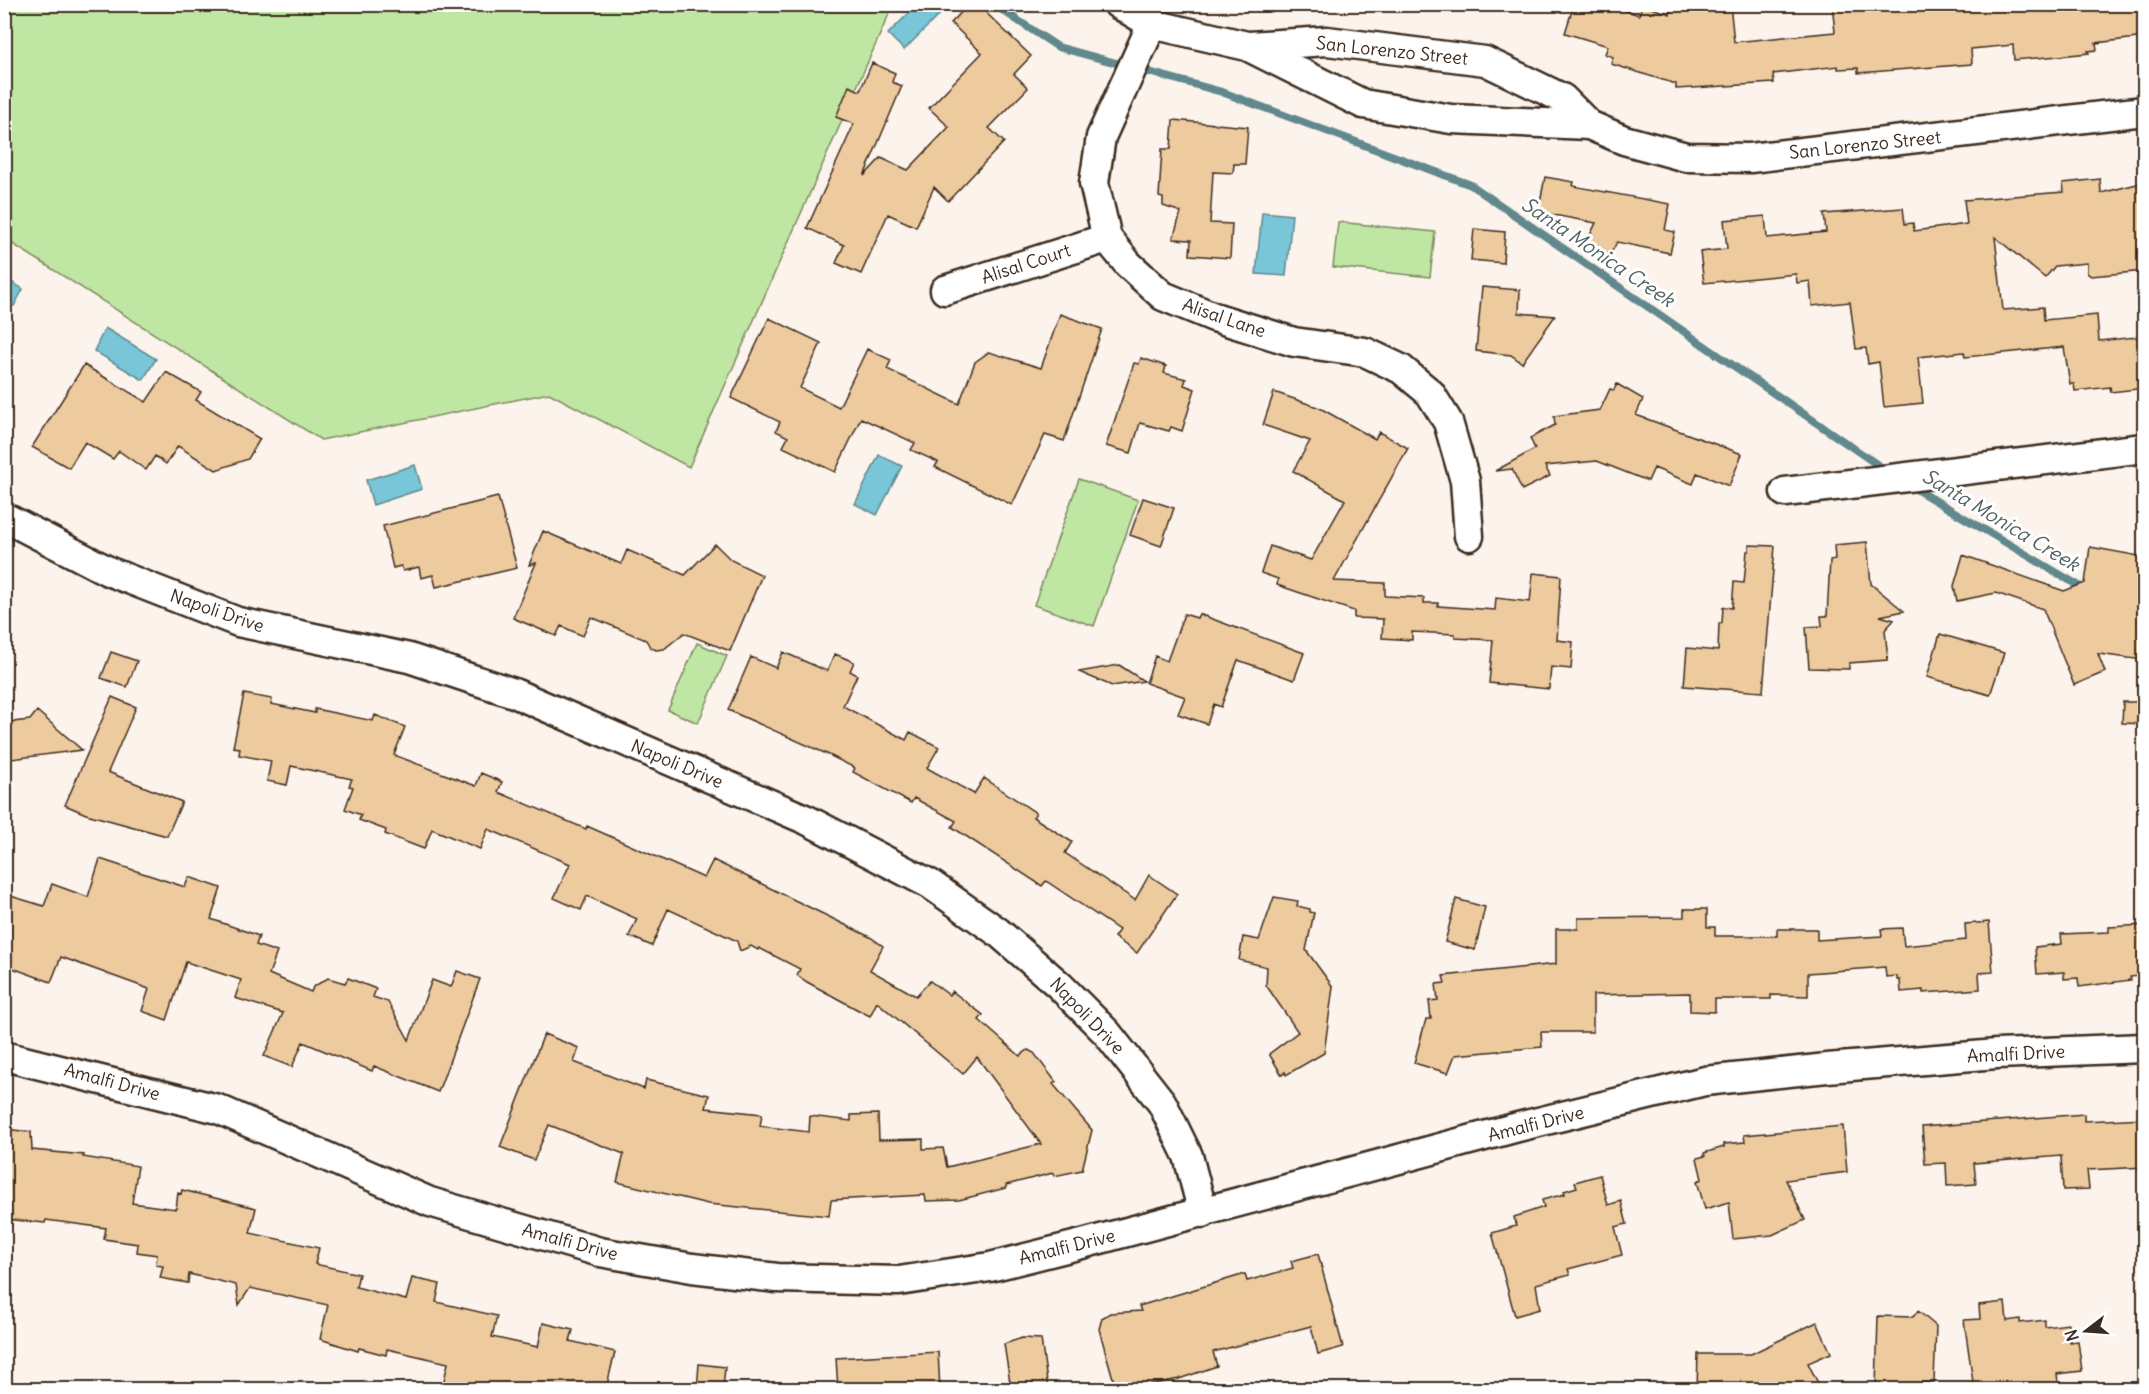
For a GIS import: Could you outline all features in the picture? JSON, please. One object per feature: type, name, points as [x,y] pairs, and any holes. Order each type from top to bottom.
[{"type":"street","name":"San Lorenzo Street","points":[[1118,4],[1152,24],[1247,46],[1363,104],[1451,119],[1589,125],[1624,140],[1686,157],[1750,158],[2145,111]]},
{"type":"street","name":"Alisal Lane","points":[[1152,24],[1101,137],[1094,183],[1107,238],[1128,264],[1163,296],[1214,317],[1294,342],[1365,352],[1408,375],[1430,393],[1448,422],[1465,481],[1469,536]]},
{"type":"street","name":"San Lorenzo Street","points":[[1247,46],[1327,41],[1485,61],[1562,98],[1589,125]]},
{"type":"street","name":"Alisal Court","points":[[945,290],[1107,238]]},
{"type":"street","points":[[1785,492],[2145,448]]},
{"type":"street","name":"Napoli Drive","points":[[4,517],[108,571],[238,622],[409,658],[514,693],[807,820],[930,884],[998,932],[1059,985],[1107,1033],[1162,1103],[1188,1156],[1203,1213]]},
{"type":"street","name":"Amalfi Drive","points":[[4,1056],[218,1109],[430,1202],[600,1252],[692,1268],[777,1278],[899,1281],[990,1267],[1203,1213],[1518,1127],[1705,1081],[1997,1054],[2145,1048]]},
{"type":"green space","points":[[4,5],[893,5],[689,467],[549,393],[321,440],[5,239]]},
{"type":"green space","points":[[1338,222],[1435,232],[1430,277],[1333,267]]},
{"type":"green space","points":[[1079,479],[1138,500],[1094,626],[1034,605]]},
{"type":"green space","points":[[697,643],[727,656],[698,723],[668,710]]},
{"type":"water","points":[[917,5],[948,6],[904,50],[888,34]]},
{"type":"water","points":[[1262,212],[1292,215],[1286,276],[1256,274]]},
{"type":"water","points":[[5,278],[23,289],[14,306],[5,301]]},
{"type":"water","points":[[105,328],[156,359],[143,380],[94,351]]},
{"type":"water","points":[[879,455],[902,466],[877,515],[855,504]]},
{"type":"water","points":[[415,465],[422,489],[373,505],[366,480]]},
{"type":"building","points":[[969,4],[977,4],[1031,56],[1014,74],[1028,88],[989,128],[1004,142],[948,201],[934,187],[916,227],[888,214],[861,274],[836,263],[844,245],[807,228],[854,124],[836,117],[849,86],[860,91],[872,63],[895,73],[892,82],[902,86],[864,176],[881,158],[908,170],[949,127],[929,108],[982,53],[951,23]]},
{"type":"building","points":[[1574,4],[1607,4],[1639,15],[1642,5],[1670,14],[1669,4],[1730,4],[1734,42],[1835,32],[1832,4],[2145,4],[2145,37],[2096,43],[2097,50],[2088,51],[2089,53],[2014,60],[2013,45],[1971,49],[1972,64],[1858,73],[1858,68],[1838,69],[1838,66],[1773,74],[1774,83],[1676,89],[1676,84],[1611,64],[1613,57],[1605,54],[1608,46],[1565,33]]},
{"type":"building","points":[[1173,120],[1248,127],[1245,164],[1234,164],[1233,173],[1213,172],[1210,223],[1232,224],[1230,258],[1190,255],[1191,240],[1173,239],[1181,212],[1163,206],[1163,198],[1159,197],[1162,149],[1171,149]]},
{"type":"building","points":[[1545,177],[1574,182],[1573,186],[1670,204],[1665,230],[1675,232],[1670,253],[1617,242],[1610,255],[1586,243],[1596,223],[1538,212]]},
{"type":"building","points":[[2100,179],[2101,193],[2145,182],[2145,271],[2091,276],[2087,273],[2087,263],[2055,266],[2045,278],[1995,237],[2003,310],[2043,307],[2044,320],[2097,315],[2099,341],[2145,336],[2145,388],[2111,392],[2110,387],[2075,391],[2074,384],[2070,384],[2064,347],[1965,357],[1964,352],[1918,357],[1923,403],[1884,407],[1879,362],[1868,364],[1866,348],[1856,349],[1850,302],[1812,306],[1810,281],[1797,283],[1796,274],[1704,283],[1700,252],[1727,249],[1724,220],[1765,216],[1767,238],[1826,232],[1824,214],[1903,208],[1905,224],[1913,223],[1914,231],[1967,224],[1964,200],[2064,192],[2063,183]]},
{"type":"building","points":[[1474,229],[1505,232],[1503,263],[1471,260]]},
{"type":"building","points":[[1482,287],[1520,290],[1519,313],[1555,316],[1522,363],[1511,355],[1476,351]]},
{"type":"building","points":[[1060,314],[1102,329],[1064,441],[1045,435],[1012,505],[935,467],[938,462],[911,450],[915,443],[861,418],[835,472],[783,447],[788,437],[776,431],[780,422],[731,398],[769,318],[821,343],[800,388],[839,407],[867,349],[891,360],[887,369],[959,404],[975,362],[989,352],[1041,368]]},
{"type":"building","points":[[1141,358],[1166,366],[1164,373],[1186,379],[1184,385],[1195,389],[1182,431],[1171,427],[1169,431],[1140,423],[1131,453],[1106,446],[1134,363],[1139,364]]},
{"type":"building","points":[[84,365],[146,402],[166,372],[201,392],[196,400],[260,439],[248,459],[216,470],[178,446],[166,464],[155,456],[146,470],[119,451],[113,459],[85,442],[69,468],[32,447]]},
{"type":"building","points":[[1617,384],[1643,399],[1636,415],[1742,454],[1729,486],[1697,473],[1693,484],[1654,468],[1648,481],[1597,461],[1545,466],[1550,476],[1522,490],[1512,469],[1495,471],[1535,449],[1530,438],[1555,425],[1554,416],[1600,410],[1610,389],[1614,390]]},
{"type":"building","points":[[1274,392],[1320,408],[1375,439],[1379,432],[1408,448],[1334,581],[1385,583],[1385,596],[1424,598],[1424,603],[1438,603],[1438,606],[1495,610],[1496,598],[1530,602],[1533,573],[1561,576],[1557,640],[1573,642],[1571,669],[1551,667],[1549,689],[1489,683],[1493,640],[1455,638],[1455,634],[1412,632],[1412,640],[1382,638],[1383,619],[1354,618],[1354,611],[1277,585],[1278,579],[1261,573],[1270,546],[1311,560],[1345,500],[1293,471],[1310,441],[1263,425]]},
{"type":"building","points":[[498,497],[517,568],[436,587],[433,575],[421,578],[419,567],[403,571],[401,566],[393,568],[383,526]]},
{"type":"building","points":[[1143,498],[1174,508],[1161,546],[1130,535]]},
{"type":"building","points":[[543,531],[621,564],[627,550],[685,575],[715,544],[731,560],[762,575],[730,651],[684,633],[664,649],[656,650],[650,647],[646,640],[591,617],[583,636],[561,626],[556,636],[513,618],[536,563],[529,565]]},
{"type":"building","points":[[1867,542],[1871,584],[1904,611],[1880,616],[1894,620],[1885,630],[1888,660],[1849,663],[1849,669],[1809,668],[1806,627],[1822,626],[1821,616],[1827,616],[1830,560],[1835,559],[1834,545]]},
{"type":"building","points":[[1749,545],[1775,546],[1763,692],[1684,686],[1687,648],[1718,651],[1719,623],[1722,623],[1723,607],[1732,608],[1734,582],[1744,583]]},
{"type":"building","points":[[2090,547],[2145,557],[2143,660],[2098,654],[2105,672],[2074,685],[2043,609],[1996,593],[1957,601],[1954,586],[1963,555],[2064,591],[2085,583]]},
{"type":"building","points":[[1184,614],[1197,618],[1199,614],[1304,653],[1294,680],[1238,660],[1221,707],[1214,704],[1207,724],[1178,714],[1185,697],[1146,683],[1155,656],[1167,661]]},
{"type":"building","points":[[1940,634],[2004,653],[1990,695],[1927,677]]},
{"type":"building","points":[[111,652],[137,661],[127,687],[101,678]]},
{"type":"building","points":[[783,652],[827,671],[835,654],[854,662],[850,671],[857,675],[843,706],[906,740],[910,732],[939,747],[927,768],[974,794],[984,778],[1036,813],[1033,817],[1072,842],[1065,853],[1135,900],[1149,875],[1177,894],[1137,953],[1114,937],[1119,930],[1046,881],[1042,886],[952,827],[956,821],[914,798],[911,803],[853,772],[855,768],[829,755],[728,710],[751,657],[776,668]]},
{"type":"building","points":[[1119,665],[1144,681],[1112,686],[1079,672]]},
{"type":"building","points":[[244,694],[272,699],[271,704],[315,713],[315,709],[373,721],[375,715],[405,727],[394,755],[476,786],[481,773],[502,782],[498,792],[586,829],[587,826],[704,878],[713,860],[870,937],[883,946],[870,970],[916,996],[930,981],[949,995],[952,991],[983,1015],[979,1020],[1020,1056],[1028,1050],[1034,1053],[1056,1082],[1053,1084],[1092,1130],[1082,1170],[1054,1176],[1053,1173],[959,1200],[926,1201],[925,1195],[831,1200],[829,1216],[708,1204],[617,1182],[624,1154],[549,1125],[534,1160],[500,1147],[544,1034],[579,1048],[574,1062],[644,1089],[646,1080],[709,1095],[706,1108],[762,1114],[760,1126],[809,1132],[810,1116],[851,1121],[851,1115],[878,1114],[879,1140],[923,1139],[923,1149],[943,1148],[947,1167],[1041,1144],[977,1057],[963,1074],[877,1002],[870,1016],[807,982],[797,975],[800,969],[759,948],[758,950],[751,946],[740,951],[737,941],[668,909],[652,946],[629,936],[637,919],[587,896],[581,910],[554,898],[570,864],[488,829],[480,849],[432,829],[424,849],[385,834],[386,830],[359,820],[361,815],[345,809],[353,787],[349,786],[352,779],[291,766],[287,785],[267,781],[271,761],[239,755],[240,748],[233,747]]},
{"type":"building","points":[[112,697],[136,707],[108,772],[182,802],[167,836],[86,814],[65,805]]},
{"type":"building","points":[[2123,702],[2145,702],[2145,724],[2122,723]]},
{"type":"building","points":[[37,711],[82,750],[4,760],[4,723],[30,720]]},
{"type":"building","points":[[100,859],[185,887],[189,877],[221,888],[211,919],[259,936],[256,945],[277,952],[269,974],[311,992],[313,987],[328,978],[345,983],[348,978],[376,989],[373,997],[388,1002],[409,1040],[432,980],[451,987],[457,971],[480,979],[438,1092],[374,1066],[372,1071],[303,1042],[292,1067],[264,1056],[283,1013],[235,998],[241,980],[186,962],[167,1020],[142,1011],[149,989],[61,957],[51,982],[4,965],[4,894],[44,906],[52,884],[88,897]]},
{"type":"building","points":[[1274,897],[1298,901],[1297,906],[1310,909],[1310,912],[1314,913],[1306,950],[1333,987],[1324,1053],[1286,1075],[1285,1072],[1282,1075],[1269,1054],[1298,1032],[1266,985],[1267,967],[1239,960],[1243,937],[1259,940]]},
{"type":"building","points":[[1456,899],[1485,907],[1475,950],[1445,942]]},
{"type":"building","points":[[1684,909],[1707,909],[1707,927],[1715,927],[1715,936],[1777,936],[1777,929],[1817,929],[1817,940],[1882,936],[1881,929],[1902,928],[1904,946],[1966,940],[1965,924],[1989,922],[1993,972],[1979,973],[1980,989],[1923,993],[1923,990],[1901,992],[1900,980],[1897,980],[1897,976],[1886,977],[1885,967],[1808,973],[1808,996],[1771,995],[1771,999],[1715,999],[1715,1012],[1690,1011],[1690,993],[1593,995],[1593,1032],[1541,1032],[1542,1047],[1455,1055],[1448,1073],[1414,1063],[1426,1019],[1431,1019],[1429,1001],[1438,1000],[1436,984],[1445,983],[1443,976],[1556,964],[1556,929],[1578,929],[1578,918],[1684,917]]},
{"type":"building","points":[[2145,925],[2145,975],[2130,977],[2131,980],[2079,987],[2078,978],[2064,979],[2064,972],[2037,974],[2035,947],[2062,944],[2061,934],[2109,932],[2109,927]]},
{"type":"building","points":[[2084,1114],[2084,1121],[2145,1118],[2145,1167],[2087,1170],[2089,1189],[2063,1190],[2061,1156],[1974,1163],[1976,1184],[1947,1186],[1946,1163],[1925,1164],[1922,1127]]},
{"type":"building","points":[[1843,1126],[1847,1172],[1786,1180],[1805,1220],[1772,1235],[1733,1239],[1729,1202],[1705,1209],[1697,1181],[1702,1179],[1697,1158],[1705,1156],[1704,1153],[1724,1147],[1724,1144],[1745,1142],[1744,1135]]},
{"type":"building","points":[[4,1129],[31,1132],[32,1150],[84,1155],[83,1157],[138,1166],[132,1203],[176,1209],[178,1193],[181,1194],[182,1190],[256,1208],[250,1233],[319,1248],[315,1264],[359,1274],[356,1287],[406,1300],[412,1278],[440,1284],[436,1302],[497,1316],[492,1337],[538,1347],[543,1323],[573,1330],[570,1341],[615,1352],[606,1389],[442,1389],[448,1363],[387,1349],[386,1355],[359,1348],[358,1351],[320,1339],[328,1305],[250,1288],[239,1305],[236,1285],[189,1274],[188,1283],[160,1278],[163,1266],[156,1265],[157,1255],[137,1252],[138,1244],[104,1239],[106,1228],[46,1220],[45,1223],[4,1219]]},
{"type":"building","points":[[1600,1175],[1608,1205],[1621,1201],[1627,1224],[1615,1227],[1622,1255],[1568,1269],[1570,1275],[1536,1284],[1540,1309],[1515,1316],[1492,1233],[1516,1226],[1514,1217],[1544,1207],[1542,1200],[1565,1194],[1564,1191],[1577,1187],[1575,1182]]},
{"type":"building","points":[[1318,1254],[1343,1347],[1318,1354],[1311,1326],[1213,1352],[1217,1366],[1179,1379],[1129,1389],[1116,1389],[1099,1329],[1102,1318],[1110,1313],[1141,1311],[1139,1306],[1245,1274],[1247,1281],[1293,1268],[1291,1261]]},
{"type":"building","points":[[2005,1302],[2007,1321],[2020,1319],[2020,1323],[2045,1320],[2045,1327],[2068,1324],[2070,1342],[2078,1341],[2082,1371],[2057,1374],[2059,1389],[2017,1389],[2017,1385],[1974,1389],[1964,1320],[1980,1319],[1979,1305]]},
{"type":"building","points":[[1918,1311],[1936,1326],[1934,1383],[1916,1383],[1916,1389],[1876,1389],[1878,1316],[1913,1317]]},
{"type":"building","points":[[1817,1322],[1831,1353],[1808,1363],[1821,1389],[1697,1389],[1698,1354],[1751,1354]]},
{"type":"building","points":[[1022,1338],[1041,1339],[1048,1389],[1011,1389],[1004,1344]]},
{"type":"building","points":[[938,1352],[940,1389],[838,1389],[836,1358]]},
{"type":"building","points":[[699,1364],[725,1367],[723,1389],[697,1389]]},
{"type":"waterway","name":"Santa Monica Creek","points":[[993,4],[1058,47],[1222,92],[1471,185],[1888,472]]},
{"type":"waterway","name":"Santa Monica Creek","points":[[1909,485],[2086,590]]}]
